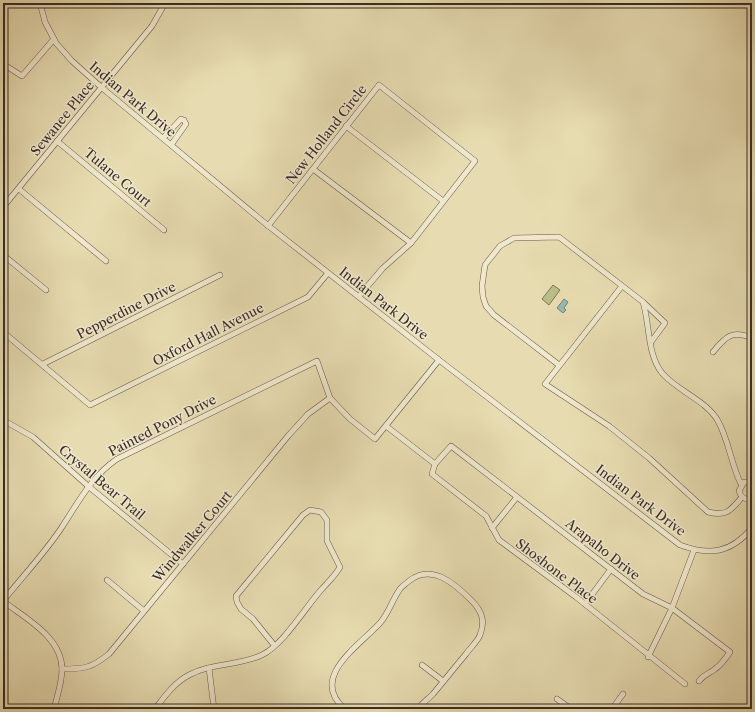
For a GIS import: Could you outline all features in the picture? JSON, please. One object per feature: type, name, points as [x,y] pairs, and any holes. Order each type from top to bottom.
[{"type":"street","name":"Indian Park Drive","points":[[40,3],[45,22],[54,39],[72,61],[101,86],[268,226],[359,296],[438,360],[680,545],[694,550],[719,550],[741,541],[752,528]]},
{"type":"street","name":"Sewanee Place","points":[[3,207],[101,86],[152,26],[165,3]]},
{"type":"street","points":[[3,64],[22,76],[54,39]]},
{"type":"street","name":"New Holland Circle","points":[[268,226],[379,85],[409,107],[475,161],[411,243],[383,268],[359,296]]},
{"type":"street","points":[[164,138],[181,119],[184,120],[186,124],[171,145]]},
{"type":"street","points":[[346,126],[443,201]]},
{"type":"street","name":"Tulane Court","points":[[57,141],[164,230]]},
{"type":"street","points":[[313,169],[411,243]]},
{"type":"street","points":[[19,188],[106,261]]},
{"type":"street","points":[[559,365],[494,315],[486,306],[483,297],[483,274],[485,265],[491,255],[500,246],[514,238],[559,237],[643,302],[664,323],[651,342]]},
{"type":"street","points":[[3,254],[46,290]]},
{"type":"street","name":"Oxford Hall Avenue","points":[[43,364],[90,405],[308,297],[328,272]]},
{"type":"street","name":"Pepperdine Drive","points":[[43,364],[220,275]]},
{"type":"street","points":[[622,286],[545,384],[609,426],[649,458],[708,512],[717,514],[728,512],[742,497]]},
{"type":"street","points":[[643,302],[648,317],[653,357],[662,373],[696,398],[717,420],[727,442],[736,475],[741,484],[739,491],[742,497],[747,500],[752,499]]},
{"type":"street","points":[[3,332],[43,364]]},
{"type":"street","points":[[713,352],[722,342],[733,334],[741,334],[752,338]]},
{"type":"street","points":[[330,398],[350,419],[375,439],[438,360]]},
{"type":"street","name":"Painted Pony Drive","points":[[3,601],[62,527],[75,504],[88,486],[117,459],[316,361],[330,398]]},
{"type":"street","name":"Windwalker Court","points":[[62,669],[80,669],[94,666],[109,654],[288,436],[308,414],[330,398]]},
{"type":"street","name":"Crystal Bear Trail","points":[[3,420],[33,437],[88,486],[183,564]]},
{"type":"street","points":[[386,426],[435,464]]},
{"type":"street","name":"Arapaho Drive","points":[[435,464],[450,446],[643,594],[672,608],[730,652],[720,665],[713,671],[705,674],[699,680]]},
{"type":"street","name":"Shoshone Place","points":[[435,464],[432,474],[486,516],[499,540],[585,604],[648,656],[685,684]]},
{"type":"street","points":[[741,484],[748,481],[752,482]]},
{"type":"street","points":[[492,528],[516,497]]},
{"type":"street","points":[[155,709],[172,687],[188,675],[209,668],[234,664],[264,654],[274,645],[337,574],[340,567],[327,541],[328,520],[321,512],[310,510],[303,515],[236,596],[237,602],[241,609],[252,618],[274,645]]},
{"type":"street","points":[[648,656],[672,608],[694,550]]},
{"type":"street","points":[[585,604],[611,569]]},
{"type":"street","points":[[345,709],[335,699],[331,690],[333,675],[344,658],[379,623],[388,611],[400,588],[415,576],[433,573],[446,579],[466,596],[480,610],[483,622],[480,636],[418,709]]},
{"type":"street","points":[[107,580],[144,611]]},
{"type":"street","points":[[3,601],[49,637],[59,652],[62,669],[54,709]]},
{"type":"street","points":[[422,665],[443,681]]},
{"type":"street","points":[[209,668],[214,709]]},
{"type":"street","points":[[612,709],[623,694]]},
{"type":"street","points":[[557,699],[571,709]]},
{"type":"green space","points":[[553,285],[560,290],[549,305],[542,299]]},
{"type":"water","points":[[564,299],[568,302],[564,308],[566,310],[563,313],[557,308]]}]
